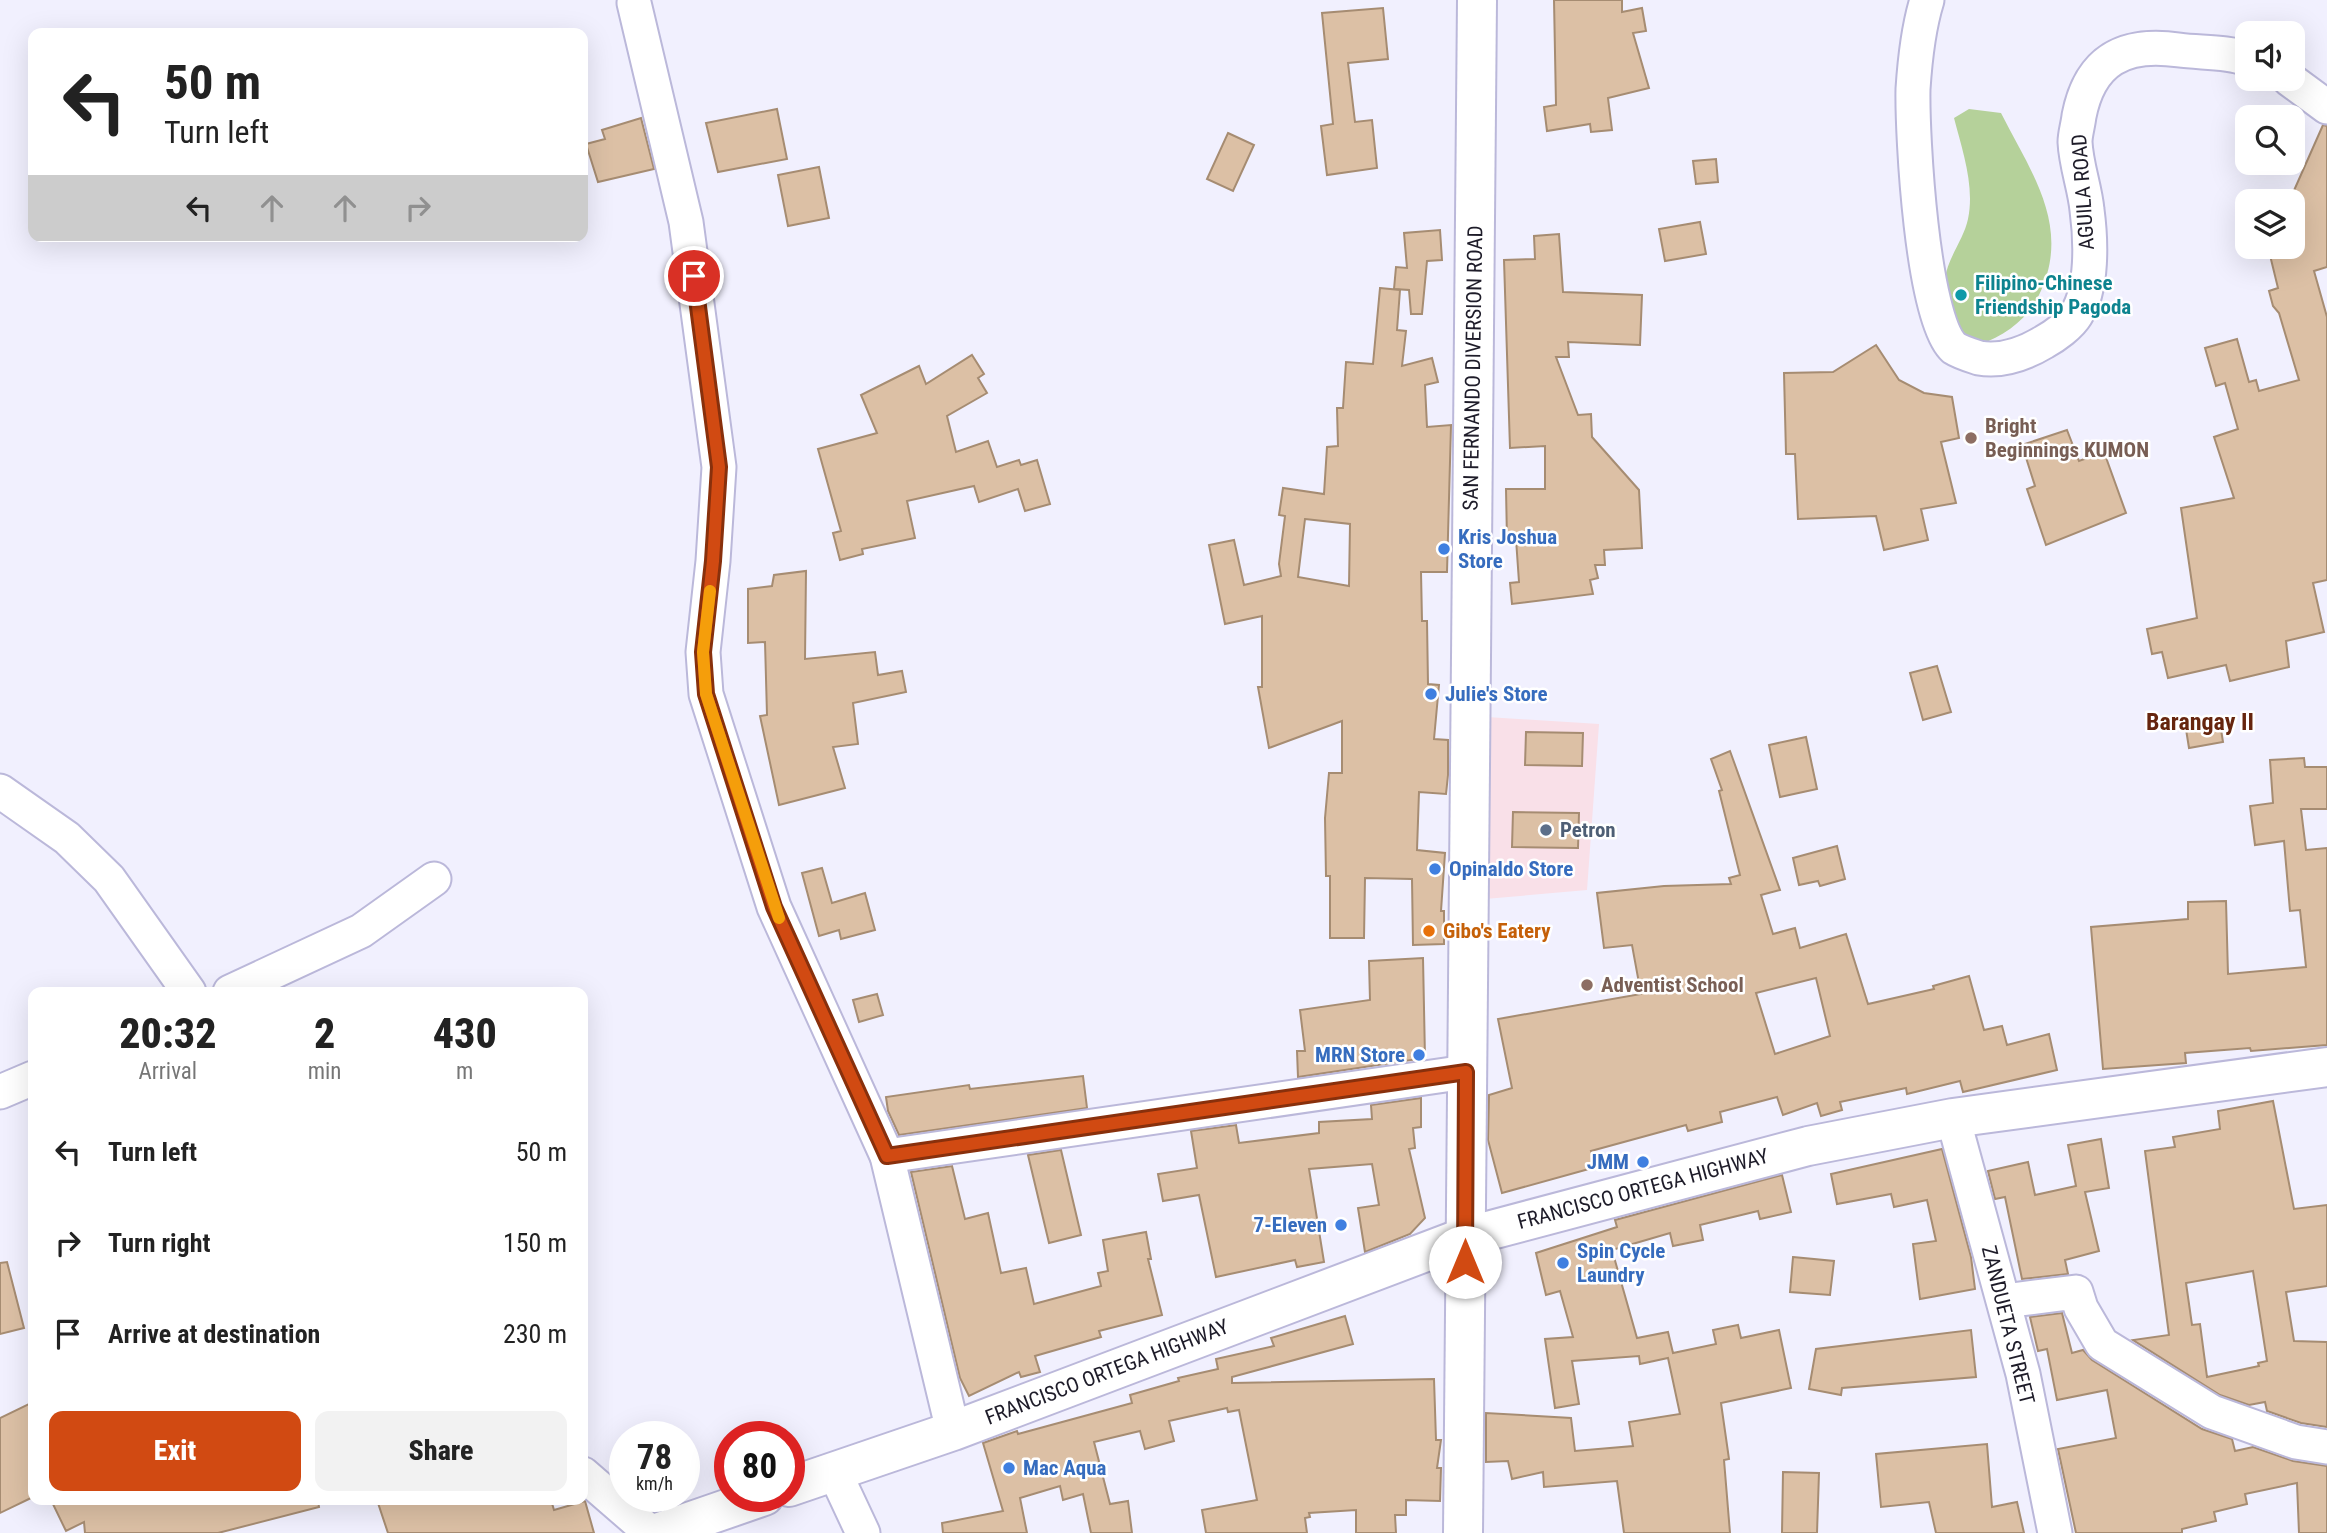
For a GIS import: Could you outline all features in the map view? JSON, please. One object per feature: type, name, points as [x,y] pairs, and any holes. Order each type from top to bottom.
[{"type":"main road","name":"SAN FERNANDO DIVERSION ROAD","points":[[1463,1533],[1477,0]]},
{"type":"main road","name":"FRANCISCO ORTEGA HIGHWAY","points":[[805,1482],[953,1431],[1465,1237],[1808,1146],[1953,1118],[2327,1067]]},
{"type":"main road","points":[[657,1533],[718,1512]]},
{"type":"street","name":"AGUILA ROAD","points":[[1927,0],[1919,27],[1913,90],[1928,280],[1937,314],[1954,347],[1978,358],[2004,359],[2031,350],[2053,337],[2076,315],[2085,287],[2088,258],[2087,210],[2075,141],[2083,96],[2094,74],[2114,58],[2130,50],[2143,48],[2159,47],[2235,57]]},
{"type":"street","points":[[634,4],[685,222],[719,467],[713,561],[703,652],[706,694],[774,907],[887,1156],[953,1431]]},
{"type":"street","points":[[2305,91],[2327,107]]},
{"type":"street","points":[[0,791],[67,838],[109,879],[185,987]]},
{"type":"street","points":[[241,987],[361,931],[434,879]]},
{"type":"street","points":[[887,1156],[1466,1072]]},
{"type":"street","points":[[0,1092],[28,1080]]},
{"type":"street","name":"ZANDUETA STREET","points":[[1953,1118],[2023,1374],[2054,1533]]},
{"type":"street","points":[[2004,1301],[2076,1292],[2081,1308],[2102,1344],[2211,1412],[2296,1442],[2327,1447]]},
{"type":"street","points":[[834,1471],[863,1533]]},
{"type":"street","points":[[588,1478],[651,1533]]},
{"type":"shaded area","points":[[1487,717],[1599,724],[1587,890],[1485,899]]},
{"type":"green space","points":[[1969,109],[2001,113],[2044,201],[2050,224],[2051,246],[2048,270],[2034,304],[2022,319],[2006,331],[1979,345],[1956,327],[1947,310],[1944,290],[1946,272],[1966,227],[1970,206],[1967,168],[1954,118]]},
{"type":"building","points":[[1554,0],[1622,0],[1622,12],[1642,8],[1646,31],[1633,33],[1649,88],[1608,98],[1612,130],[1591,132],[1590,124],[1547,131],[1544,107],[1556,105]]},
{"type":"building","points":[[1383,8],[1388,59],[1348,63],[1355,122],[1372,120],[1377,168],[1327,175],[1321,126],[1333,124],[1322,13]]},
{"type":"building","points":[[777,109],[787,159],[718,172],[706,123]]},
{"type":"building","points":[[641,118],[654,169],[598,182],[588,143],[605,139],[602,130]]},
{"type":"building","points":[[2323,125],[2327,126],[2327,267],[2314,271],[2327,317],[2327,580],[2313,583],[2324,632],[2286,641],[2289,667],[2230,681],[2226,665],[2168,678],[2162,652],[2152,654],[2147,629],[2197,618],[2181,508],[2234,498],[2214,437],[2238,429],[2225,383],[2216,386],[2205,348],[2237,339],[2249,382],[2256,380],[2259,391],[2299,380],[2279,313],[2273,306],[2269,291],[2278,288],[2271,259],[2305,259],[2305,189],[2295,189],[2301,175],[2305,175],[2305,166]]},
{"type":"building","points":[[1228,133],[1254,145],[1233,191],[1207,179]]},
{"type":"building","points":[[1716,159],[1718,182],[1696,184],[1693,161]]},
{"type":"building","points":[[819,167],[829,218],[788,226],[778,175]]},
{"type":"building","points":[[1700,222],[1706,254],[1665,261],[1659,229]]},
{"type":"building","points":[[1440,230],[1442,260],[1427,261],[1422,314],[1411,314],[1409,290],[1394,289],[1396,267],[1407,268],[1404,233]]},
{"type":"building","points":[[1559,234],[1563,292],[1642,295],[1640,345],[1568,342],[1569,357],[1556,357],[1578,415],[1591,414],[1592,437],[1639,490],[1642,548],[1604,550],[1605,565],[1595,565],[1598,578],[1590,580],[1593,594],[1512,604],[1510,583],[1519,582],[1516,539],[1507,540],[1506,489],[1545,489],[1545,446],[1510,448],[1504,260],[1535,259],[1534,236]]},
{"type":"building","points":[[1380,288],[1400,290],[1397,330],[1406,331],[1402,366],[1432,358],[1438,382],[1425,385],[1427,427],[1451,425],[1447,572],[1421,572],[1422,621],[1427,621],[1428,684],[1439,685],[1434,739],[1448,740],[1448,775],[1446,794],[1419,792],[1417,850],[1445,853],[1441,911],[1444,911],[1444,944],[1413,945],[1412,879],[1365,878],[1364,938],[1330,938],[1330,876],[1326,876],[1325,818],[1329,773],[1342,773],[1342,721],[1269,748],[1258,687],[1262,687],[1262,616],[1225,624],[1209,545],[1234,540],[1244,585],[1281,576],[1279,564],[1285,516],[1279,515],[1283,488],[1324,494],[1327,447],[1338,446],[1337,408],[1343,408],[1346,362],[1373,364]],"holes":[[[1305,519],[1350,524],[1349,586],[1298,577]]]},
{"type":"building","points":[[1876,345],[1899,380],[1924,393],[1952,397],[1959,438],[1941,442],[1956,503],[1921,509],[1928,540],[1884,550],[1876,516],[1798,519],[1795,454],[1786,454],[1784,373],[1833,372]]},
{"type":"building","points":[[972,355],[984,374],[978,378],[987,393],[947,416],[956,452],[988,441],[997,467],[1019,460],[1021,465],[1037,460],[1050,504],[1025,511],[1018,489],[979,502],[974,486],[907,501],[915,538],[862,549],[863,554],[840,560],[833,533],[841,531],[818,449],[877,433],[861,395],[919,366],[926,384]]},
{"type":"building","points":[[2067,430],[2079,461],[2104,452],[2126,513],[2046,545],[2027,489],[2035,486],[2022,445]]},
{"type":"building","points":[[806,571],[805,659],[875,652],[878,675],[902,671],[906,692],[853,703],[858,744],[833,747],[845,788],[779,805],[760,716],[767,715],[765,642],[748,643],[748,589],[772,586],[774,575]]},
{"type":"building","points":[[1937,666],[1951,712],[1923,720],[1910,673]]},
{"type":"building","points":[[2219,717],[2223,742],[2189,748],[2185,723]]},
{"type":"building","points":[[1526,732],[1583,733],[1582,766],[1525,765]]},
{"type":"building","points":[[1806,737],[1817,789],[1780,797],[1769,745]]},
{"type":"building","points":[[1730,751],[1780,890],[1761,895],[1773,934],[1795,928],[1800,948],[1846,934],[1868,1004],[1934,989],[1933,986],[1969,976],[1984,1030],[2002,1026],[2007,1045],[2049,1034],[2057,1070],[1963,1092],[1960,1081],[1907,1094],[1906,1088],[1840,1102],[1842,1110],[1821,1116],[1817,1103],[1783,1115],[1777,1097],[1720,1112],[1722,1122],[1688,1131],[1686,1125],[1591,1151],[1596,1167],[1502,1193],[1488,1140],[1489,1095],[1512,1088],[1498,1019],[1641,994],[1632,945],[1604,948],[1597,893],[1664,886],[1731,884],[1729,878],[1740,875],[1719,791],[1722,790],[1711,759]],"holes":[[[1816,978],[1830,1036],[1775,1054],[1756,993]]]},
{"type":"building","points":[[2304,758],[2305,767],[2327,767],[2327,809],[2301,809],[2306,850],[2327,848],[2327,1045],[2185,1053],[2186,1063],[2103,1069],[2091,927],[2188,919],[2188,902],[2226,901],[2228,974],[2306,967],[2300,910],[2290,911],[2284,841],[2255,845],[2250,806],[2273,803],[2270,760]]},
{"type":"building","name":"Petron","points":[[1513,812],[1579,813],[1578,848],[1512,847]]},
{"type":"building","points":[[1837,846],[1845,879],[1820,886],[1818,881],[1799,885],[1793,858]]},
{"type":"building","points":[[822,868],[832,903],[865,893],[875,930],[841,939],[839,930],[819,936],[802,873]]},
{"type":"building","points":[[1423,958],[1425,1058],[1298,1077],[1297,1051],[1305,1051],[1300,1010],[1370,1000],[1369,961]]},
{"type":"building","points":[[877,994],[883,1015],[859,1022],[853,1000]]},
{"type":"building","points":[[1083,1076],[1087,1108],[899,1135],[888,1111],[886,1097],[969,1085],[970,1089]]},
{"type":"building","points":[[1421,1098],[1421,1127],[1413,1128],[1415,1148],[1409,1149],[1425,1218],[1410,1234],[1365,1252],[1358,1208],[1379,1205],[1372,1164],[1309,1169],[1324,1262],[1297,1267],[1295,1260],[1216,1277],[1199,1195],[1163,1201],[1158,1174],[1197,1168],[1191,1131],[1236,1125],[1239,1143],[1319,1133],[1319,1122],[1372,1119],[1371,1105]]},
{"type":"building","points":[[2273,1101],[2294,1209],[2327,1205],[2327,1286],[2286,1292],[2294,1341],[2327,1342],[2327,1427],[2301,1423],[2267,1411],[2265,1402],[2249,1405],[2220,1395],[2133,1340],[2169,1335],[2145,1151],[2175,1147],[2173,1137],[2220,1129],[2218,1111]],"holes":[[[2253,1271],[2267,1361],[2258,1363],[2259,1366],[2207,1377],[2200,1324],[2192,1325],[2186,1283]]]},
{"type":"building","points":[[2101,1139],[2109,1188],[2085,1192],[2099,1251],[2065,1260],[2068,1274],[2022,1279],[2005,1197],[1995,1199],[1988,1171],[2028,1162],[2035,1195],[2076,1186],[2068,1145]]},
{"type":"building","points":[[1942,1149],[1971,1257],[1975,1289],[1920,1299],[1913,1244],[1936,1241],[1927,1200],[1894,1207],[1891,1194],[1837,1204],[1831,1174]]},
{"type":"building","points":[[1061,1150],[1081,1235],[1049,1243],[1028,1155]]},
{"type":"building","points":[[952,1166],[965,1219],[988,1213],[1001,1273],[1026,1268],[1034,1304],[1101,1286],[1098,1273],[1108,1271],[1103,1240],[1146,1232],[1151,1259],[1148,1259],[1162,1315],[1099,1331],[1101,1337],[1035,1356],[1040,1372],[1021,1377],[1019,1372],[969,1396],[960,1378],[911,1172]]},
{"type":"building","points":[[1782,1175],[1791,1212],[1760,1219],[1758,1211],[1700,1225],[1703,1240],[1673,1246],[1670,1233],[1612,1250],[1637,1338],[1668,1332],[1673,1353],[1716,1344],[1713,1330],[1738,1325],[1741,1338],[1779,1330],[1791,1388],[1721,1403],[1729,1459],[1724,1460],[1730,1533],[1624,1533],[1617,1481],[1544,1487],[1543,1472],[1512,1479],[1508,1461],[1486,1462],[1486,1413],[1571,1418],[1575,1451],[1633,1446],[1629,1422],[1680,1414],[1668,1358],[1640,1364],[1639,1356],[1572,1361],[1579,1404],[1555,1408],[1545,1339],[1573,1337],[1560,1291],[1546,1295],[1536,1253],[1617,1227],[1615,1220]]},
{"type":"building","points":[[1793,1257],[1834,1261],[1830,1295],[1790,1292]]},
{"type":"building","points":[[7,1262],[24,1328],[0,1334],[0,1263]]},
{"type":"building","points":[[2062,1313],[2072,1353],[2083,1350],[2092,1360],[2202,1429],[2232,1439],[2235,1451],[2253,1447],[2293,1461],[2327,1466],[2327,1533],[2299,1533],[2297,1483],[2245,1494],[2247,1504],[2214,1512],[2216,1521],[2182,1529],[2182,1533],[2076,1533],[2058,1449],[2116,1438],[2107,1390],[2057,1400],[2047,1349],[2038,1351],[2030,1317]]},
{"type":"building","points":[[1345,1316],[1353,1344],[1232,1377],[1232,1383],[1434,1379],[1436,1440],[1441,1440],[1437,1468],[1441,1468],[1440,1501],[1406,1500],[1406,1515],[1395,1515],[1396,1533],[1356,1533],[1356,1510],[1309,1513],[1310,1517],[1305,1518],[1307,1533],[1206,1533],[1202,1510],[1257,1500],[1239,1410],[1228,1412],[1227,1408],[1169,1421],[1174,1441],[1145,1449],[1140,1431],[1094,1442],[1110,1504],[1128,1501],[1132,1533],[1091,1533],[1083,1494],[1063,1500],[1060,1486],[1020,1498],[1027,1533],[943,1533],[942,1523],[1003,1511],[983,1443],[1017,1431],[1018,1434],[1132,1403],[1130,1395],[1179,1381],[1178,1378],[1218,1369],[1216,1359],[1274,1346],[1271,1338]]},
{"type":"building","points":[[1971,1330],[1976,1377],[1842,1388],[1841,1395],[1809,1389],[1816,1349]]},
{"type":"building","points":[[28,1404],[28,1499],[0,1513],[0,1418]]},
{"type":"building","points":[[1987,1444],[1992,1507],[2017,1502],[2024,1533],[1936,1533],[1929,1502],[1881,1507],[1876,1454]]},
{"type":"building","points":[[1783,1472],[1819,1473],[1817,1533],[1782,1533]]},
{"type":"building","points":[[53,1505],[319,1507],[218,1533],[85,1533],[84,1522],[66,1531]]},
{"type":"building","points":[[379,1505],[552,1505],[554,1510],[571,1505],[586,1505],[594,1533],[388,1533]]},
{"type":"slow traffic","points":[[710,591],[703,652],[706,694],[716,732],[779,918]]},
{"type":"place","name":"Filipino-Chinese Friendship Pagoda","points":[[1961,295]]},
{"type":"place","name":"Bright Beginnings KUMON","points":[[1971,438]]},
{"type":"place","name":"Kris Joshua Store","points":[[1444,549]]},
{"type":"place","name":"Julie's Store","points":[[1431,694]]},
{"type":"place","name":"Petron","points":[[1546,830]]},
{"type":"place","name":"Opinaldo Store","points":[[1435,869]]},
{"type":"place","name":"Gibo's Eatery","points":[[1429,931]]},
{"type":"place","name":"Adventist School","points":[[1587,985]]},
{"type":"place","name":"MRN Store","points":[[1419,1055]]},
{"type":"place","name":"JMM","points":[[1643,1162]]},
{"type":"place","name":"7-Eleven","points":[[1341,1225]]},
{"type":"place","name":"Spin Cycle Laundry","points":[[1563,1263]]},
{"type":"place","name":"Mac Aqua","points":[[1009,1468]]},
{"type":"district","name":"Barangay II","points":[[2200,722]]},
{"type":"route","points":[[694,276],[719,467],[713,561],[703,652],[706,694],[774,907],[887,1156],[1466,1072],[1465,1262]]}]
